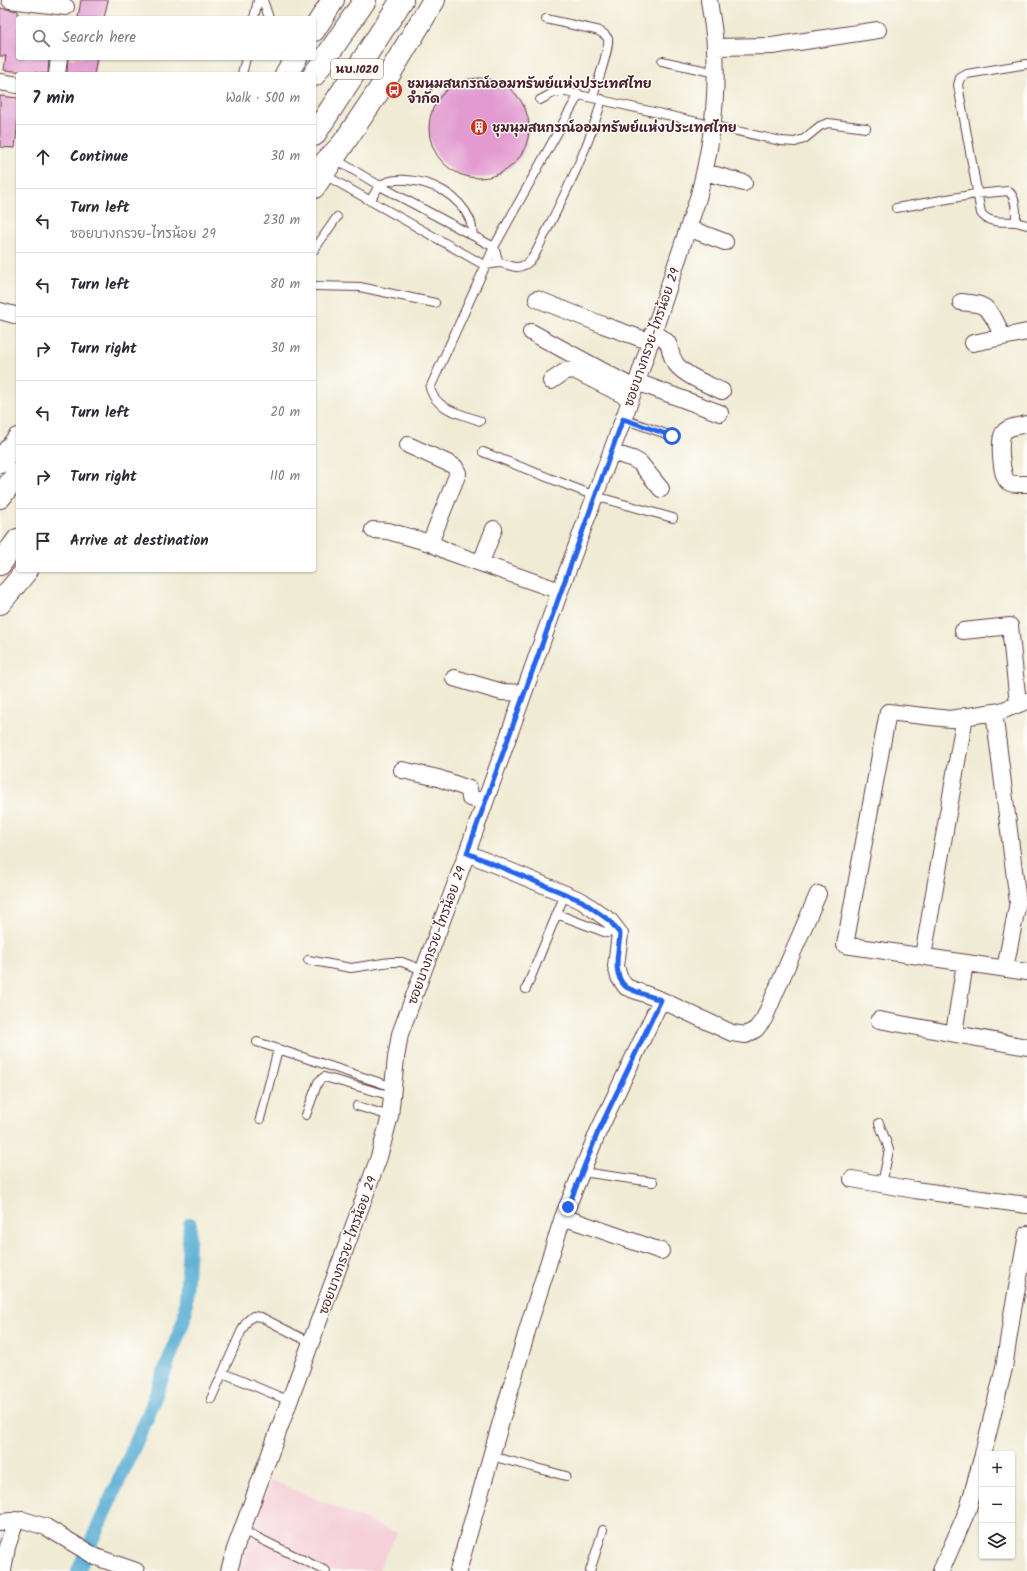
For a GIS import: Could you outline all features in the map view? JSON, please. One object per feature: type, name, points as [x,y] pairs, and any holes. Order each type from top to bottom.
[{"type":"main road","points":[[316,27],[333,0]]},
{"type":"main road","name":"นบ.1020","points":[[316,72],[365,0]]},
{"type":"main road","name":"นบ.1020","points":[[325,168],[384,83],[434,0]]},
{"type":"main road","name":"นบ.1020","points":[[316,132],[401,2]]},
{"type":"main road","points":[[287,72],[295,60]]},
{"type":"main road","points":[[0,462],[16,442]]},
{"type":"main road","points":[[0,497],[16,476]]},
{"type":"main road","points":[[0,564],[16,543]]},
{"type":"main road","points":[[0,603],[25,572]]},
{"type":"street","points":[[10,0],[66,8]]},
{"type":"street","name":"ซอยบางกรวย-ไทรน้อย 29","points":[[229,1571],[242,1530],[379,1157],[390,1116],[400,1034],[634,390],[688,228],[705,172],[713,125],[716,73],[715,47],[709,0]]},
{"type":"street","points":[[715,47],[772,46],[878,30]]},
{"type":"street","points":[[57,72],[59,60]]},
{"type":"street","points":[[0,82],[16,84]]},
{"type":"street","points":[[705,172],[744,183]]},
{"type":"street","points":[[688,228],[725,242]]},
{"type":"street","points":[[537,298],[603,325],[664,339],[669,344],[676,364],[684,371],[722,391]]},
{"type":"street","points":[[960,302],[981,305],[989,312],[997,324],[1002,337]]},
{"type":"street","points":[[0,311],[16,315]]},
{"type":"street","points":[[531,332],[634,390]]},
{"type":"street","points":[[973,343],[1027,332]]},
{"type":"street","points":[[551,381],[566,370],[574,370],[634,390],[720,413]]},
{"type":"street","points":[[1027,424],[1008,428],[1002,433],[1001,440],[1005,479],[1014,484],[1027,484]]},
{"type":"street","points":[[408,445],[450,464],[455,467],[458,473],[430,544]]},
{"type":"street","points":[[611,452],[633,459],[640,463],[661,489]]},
{"type":"street","points":[[481,562],[494,529]]},
{"type":"street","points":[[373,530],[388,531],[430,544],[560,591]]},
{"type":"street","points":[[963,631],[1010,626],[1023,702],[1001,711],[950,719],[888,712],[845,945],[1027,972]]},
{"type":"street","points":[[454,678],[502,692],[524,694]]},
{"type":"street","points":[[994,712],[1018,902],[1005,969]]},
{"type":"street","points":[[923,956],[965,716]]},
{"type":"street","points":[[402,770],[438,778],[470,788],[470,798],[485,802]]},
{"type":"street","points":[[467,853],[582,901],[610,921],[620,934],[616,966],[619,977],[626,987],[661,1000],[732,1033],[746,1035],[756,1029],[764,1018],[818,894]]},
{"type":"street","points":[[954,1033],[965,963]]},
{"type":"street","points":[[458,1571],[530,1321],[564,1218],[598,1132],[661,1000]]},
{"type":"street","points":[[879,1020],[1027,1047]]},
{"type":"street","points":[[852,1179],[915,1190],[1027,1206]]},
{"type":"street","points":[[564,1218],[661,1251]]},
{"type":"street","points":[[984,1451],[1004,1368],[1027,1234]]},
{"type":"street","points":[[941,1571],[968,1508],[979,1469]]},
{"type":"street","points":[[3,1571],[7,1547],[16,1520]]},
{"type":"street","points":[[0,1522],[23,1520],[46,1527],[96,1557],[136,1571]]},
{"type":"lane","points":[[254,16],[258,0]]},
{"type":"lane","points":[[263,0],[268,16]]},
{"type":"lane","points":[[546,19],[596,30],[604,33],[607,37],[608,41],[606,52],[593,97]]},
{"type":"lane","points":[[242,72],[246,60]]},
{"type":"lane","points":[[662,60],[716,73]]},
{"type":"lane","points":[[1027,64],[967,74],[960,78],[958,85],[976,194],[981,213],[984,218],[991,221],[1027,224]]},
{"type":"lane","points":[[540,100],[555,92],[579,94],[781,141],[795,142],[804,139],[820,126],[828,123],[866,128]]},
{"type":"lane","points":[[480,421],[442,406],[432,395],[430,388],[484,266],[579,94]]},
{"type":"lane","points":[[325,168],[370,201],[484,266],[500,263],[513,268],[521,267],[528,263],[568,189],[595,124],[602,99]]},
{"type":"lane","points":[[325,168],[380,186],[473,235],[494,247],[500,263]]},
{"type":"lane","points":[[370,201],[380,186],[391,181],[401,179],[414,180],[431,185],[443,190],[457,201],[470,221],[473,235]]},
{"type":"lane","points":[[896,208],[976,194],[1008,192],[1011,194],[1015,206],[1016,222]]},
{"type":"lane","points":[[316,247],[337,217]]},
{"type":"lane","points":[[316,286],[360,286],[435,303]]},
{"type":"lane","points":[[623,419],[672,436]]},
{"type":"lane","points":[[483,452],[596,496],[673,518]]},
{"type":"lane","points":[[526,989],[565,894]]},
{"type":"lane","points":[[557,914],[607,934]]},
{"type":"lane","points":[[308,960],[351,968],[390,962],[402,962],[423,970]]},
{"type":"lane","points":[[257,1042],[392,1092]]},
{"type":"lane","points":[[260,1119],[278,1049]]},
{"type":"lane","points":[[306,1115],[318,1082],[324,1077],[392,1092]]},
{"type":"lane","points":[[357,1106],[390,1116]]},
{"type":"lane","points":[[879,1123],[888,1150],[882,1184]]},
{"type":"lane","points":[[582,1172],[653,1182]]},
{"type":"lane","points":[[212,1399],[240,1332],[247,1320],[253,1316],[261,1317],[311,1343]]},
{"type":"lane","points":[[223,1373],[290,1401]]},
{"type":"lane","points":[[491,1456],[566,1476]]},
{"type":"lane","points":[[242,1530],[326,1571]]},
{"type":"lane","points":[[590,1571],[603,1530]]},
{"type":"shaded area","points":[[271,1480],[397,1533],[378,1571],[240,1571]]},
{"type":"building","points":[[81,0],[108,0],[104,16],[78,16]]},
{"type":"building","points":[[0,8],[18,11],[18,16],[16,16],[16,60],[49,60],[48,72],[4,70],[6,56],[0,56]]},
{"type":"building","points":[[68,60],[97,60],[94,72],[67,72]]},
{"type":"building","name":"ชุมนุมสหกรณ์ออมทรัพย์แห่งประเทศไทย","points":[[479,78],[498,82],[514,93],[525,109],[529,128],[525,147],[514,163],[498,174],[479,178],[460,174],[444,163],[433,147],[429,128],[433,109],[444,93],[460,82]]},
{"type":"building","points":[[0,96],[16,98],[15,148],[0,147]]},
{"type":"waterway","points":[[78,1571],[147,1418],[185,1317],[190,1224]]},
{"type":"place","name":"ชุมนุมสหกรณ์ออมทรัพย์แห่งประเทศไทย จำกัด","points":[[394,90]]},
{"type":"place","name":"ชุมนุมสหกรณ์ออมทรัพย์แห่งประเทศไทย","points":[[479,127]]},
{"type":"route","points":[[568,1207],[598,1132],[661,1000],[626,987],[619,977],[616,966],[620,934],[610,921],[582,901],[467,853],[623,419],[672,436]]}]
